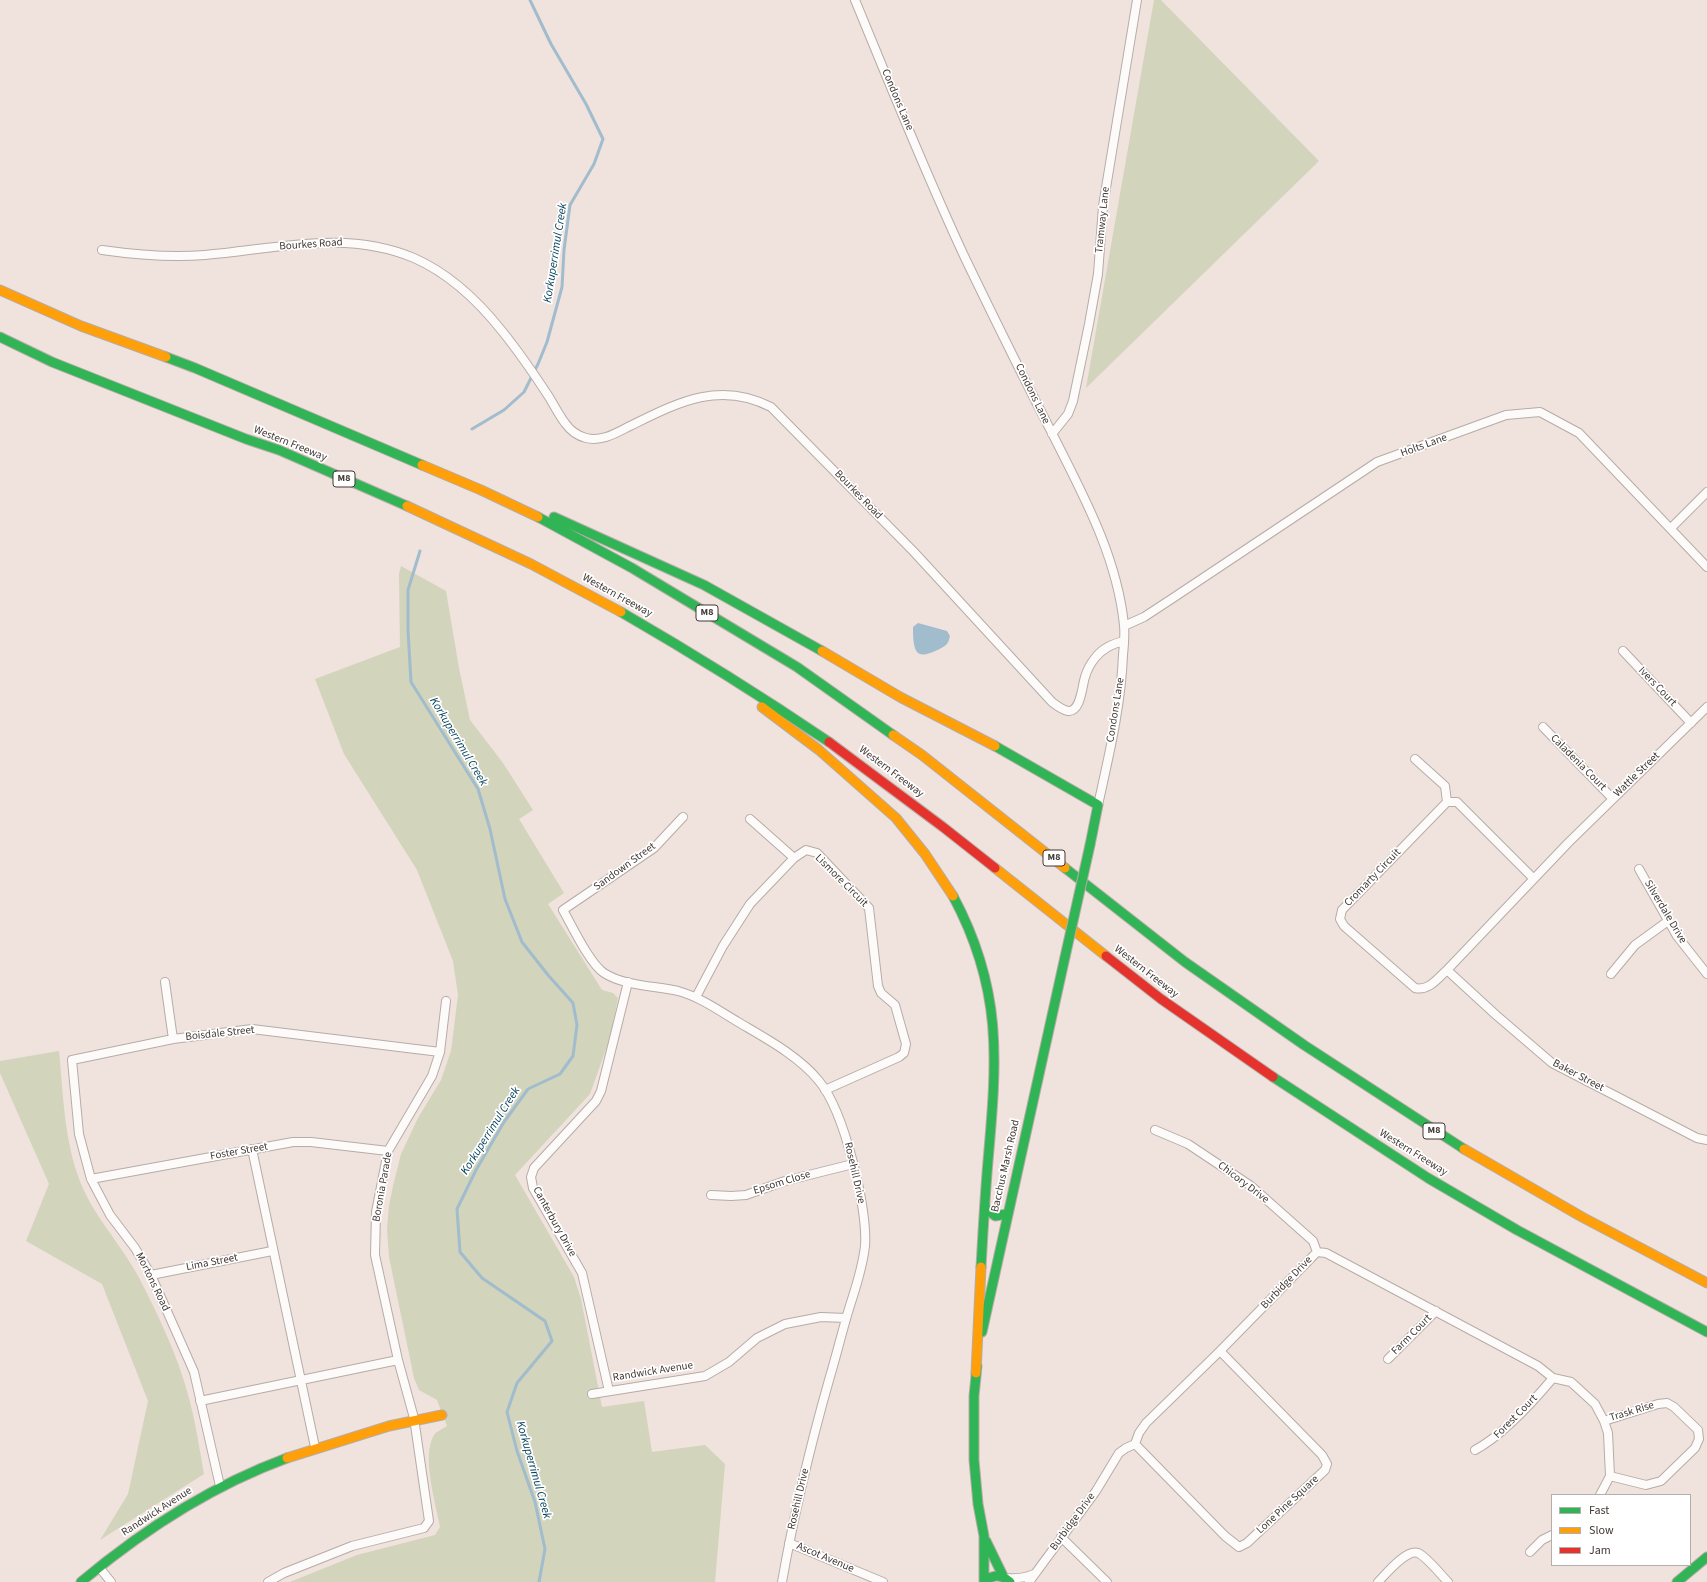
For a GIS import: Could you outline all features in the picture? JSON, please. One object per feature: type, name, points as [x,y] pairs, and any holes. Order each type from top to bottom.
[{"type":"main road","name":"M8","points":[[0,290],[81,326],[195,368],[481,490],[534,514],[632,568],[797,667],[922,755],[1185,962],[1304,1045],[1452,1142],[1582,1218],[1707,1283]]},
{"type":"main road","name":"Western Freeway","points":[[0,337],[52,362],[246,439],[279,450],[418,511],[538,567],[678,645],[776,706],[853,759],[943,827],[1161,1000],[1246,1060],[1428,1178],[1517,1230],[1707,1332]]},
{"type":"main road","points":[[481,490],[562,519],[704,585],[774,623],[900,697],[990,743],[1098,805]]},
{"type":"main road","points":[[678,645],[732,688],[765,709],[810,743],[891,813],[908,831],[938,871],[964,913],[980,956],[994,1027],[995,1082],[977,1312],[976,1372]]},
{"type":"main road","name":"Bacchus Marsh Road","points":[[984,1581],[984,1536],[978,1504],[974,1460],[974,1396],[976,1372],[983,1327],[1007,1214],[1098,805]]},
{"type":"main road","points":[[986,1208],[994,1216],[1002,1216],[1007,1214]]},
{"type":"main road","name":"Randwick Avenue","points":[[81,1582],[98,1567],[158,1523],[220,1486],[315,1447],[414,1418],[442,1415]]},
{"type":"main road","name":"Bacchus Marsh Road","points":[[984,1536],[1006,1579]]},
{"type":"main road","points":[[1677,1582],[1707,1557]]},
{"type":"main road","points":[[984,1581],[993,1576],[1006,1579]]},
{"type":"street","name":"Condons Lane","points":[[855,0],[966,260],[1052,434],[1086,499],[1100,530],[1116,582],[1124,626],[1123,666],[1117,714],[1098,805]]},
{"type":"street","name":"Tramway Lane","points":[[1052,434],[1068,414],[1073,401],[1089,324],[1098,274],[1103,206],[1137,0]]},
{"type":"street","name":"Bourkes Road","points":[[102,250],[174,257],[328,242],[363,244],[393,251],[415,259],[434,269],[454,283],[478,304],[500,329],[537,378],[564,422],[579,436],[586,438],[603,438],[680,402],[704,396],[740,396],[757,400],[771,407],[914,552],[1052,702],[1064,709],[1068,711],[1073,710],[1078,704],[1085,676],[1095,657],[1110,644],[1124,641]]},
{"type":"street","name":"Holts Lane","points":[[1124,626],[1144,616],[1173,598],[1377,462],[1506,415],[1540,412],[1579,433],[1707,566]]},
{"type":"street","points":[[1671,528],[1707,492]]},
{"type":"street","name":"Ivers Court","points":[[1623,651],[1691,722]]},
{"type":"street","name":"Wattle Street","points":[[1568,843],[1707,707]]},
{"type":"street","name":"Caladenia Court","points":[[1543,728],[1613,799]]},
{"type":"street","points":[[1415,759],[1445,786],[1448,802],[1457,802],[1534,878]]},
{"type":"street","name":"Cromarty Circuit","points":[[1448,802],[1342,910],[1340,919],[1344,926],[1415,988],[1423,989],[1430,985],[1447,970],[1568,843]]},
{"type":"street","name":"Sandown Street","points":[[563,910],[654,848],[683,817]]},
{"type":"street","points":[[750,819],[794,858]]},
{"type":"street","name":"Lismore Circuit","points":[[696,997],[723,946],[750,904],[794,858],[806,850],[817,853],[869,908],[878,986],[881,993],[895,1005],[906,1044],[904,1053],[898,1057],[825,1090]]},
{"type":"street","name":"Silverdale Drive","points":[[1639,869],[1668,921],[1707,974]]},
{"type":"street","name":"Rosehill Drive","points":[[563,910],[594,963],[604,973],[628,982],[676,991],[696,997],[766,1038],[797,1060],[819,1081],[825,1090],[842,1127],[861,1197],[865,1244],[859,1282],[846,1318],[817,1423],[789,1543],[782,1582]]},
{"type":"street","points":[[1612,974],[1635,945],[1668,921]]},
{"type":"street","name":"Baker Street","points":[[1447,970],[1552,1063],[1697,1138],[1707,1140]]},
{"type":"street","points":[[165,982],[174,1040]]},
{"type":"street","name":"Canterbury Drive","points":[[609,1391],[582,1273],[533,1188],[531,1177],[534,1168],[596,1101],[601,1091],[628,982]]},
{"type":"street","name":"Boronia Parade","points":[[268,1582],[284,1573],[352,1546],[424,1528],[429,1521],[414,1418],[398,1360],[375,1255],[376,1212],[388,1151],[432,1076],[440,1052],[446,1001]]},
{"type":"street","name":"Boisdale Street","points":[[72,1060],[174,1040],[252,1029],[440,1052]]},
{"type":"street","name":"Mortons Road","points":[[72,1060],[79,1134],[91,1178],[110,1215],[135,1248],[151,1275],[194,1372],[220,1486]]},
{"type":"street","name":"Chicory Drive","points":[[1155,1130],[1188,1144],[1251,1186],[1313,1241],[1317,1252]]},
{"type":"street","name":"Foster Street","points":[[91,1178],[293,1142],[311,1142],[388,1151]]},
{"type":"street","points":[[252,1149],[272,1251],[315,1447]]},
{"type":"street","name":"Epsom Close","points":[[711,1195],[746,1195],[785,1181],[853,1164]]},
{"type":"street","name":"Lima Street","points":[[151,1275],[272,1251]]},
{"type":"street","name":"Burbidge Drive","points":[[1029,1582],[1096,1491],[1119,1454],[1126,1448],[1135,1444],[1139,1433],[1146,1423],[1220,1351],[1317,1252],[1326,1253],[1436,1311],[1538,1366],[1553,1378],[1571,1382],[1595,1404],[1604,1421],[1608,1433],[1610,1476]]},
{"type":"street","name":"Farm Court","points":[[1388,1359],[1436,1311]]},
{"type":"street","name":"Randwick Avenue","points":[[592,1394],[705,1376],[729,1362],[757,1338],[785,1324],[821,1317],[846,1318]]},
{"type":"street","name":"Lone Pine Square","points":[[1135,1444],[1225,1536],[1239,1547],[1247,1543],[1325,1470],[1326,1464],[1322,1455],[1220,1351]]},
{"type":"street","points":[[200,1401],[398,1360]]},
{"type":"street","name":"Forest Court","points":[[1475,1450],[1490,1442],[1540,1393],[1553,1378]]},
{"type":"street","name":"Trask Rise","points":[[1604,1421],[1658,1404],[1667,1403],[1674,1407],[1698,1430],[1699,1439],[1695,1448],[1661,1481],[1646,1485],[1610,1476]]},
{"type":"street","points":[[1601,1494],[1610,1476]]},
{"type":"street","points":[[1530,1552],[1542,1540],[1551,1536]]},
{"type":"street","points":[[1061,1537],[1107,1582]]},
{"type":"street","name":"Ascot Avenue","points":[[789,1543],[883,1582]]},
{"type":"street","points":[[1378,1582],[1404,1557],[1413,1552],[1418,1553],[1424,1558],[1448,1582]]},
{"type":"street","points":[[98,1567],[111,1582]]},
{"type":"street","points":[[1006,1579],[1028,1577],[1036,1573]]},
{"type":"green space","points":[[1154,0],[1161,0],[1319,161],[1086,388]]},
{"type":"green space","points":[[401,566],[446,591],[459,668],[470,720],[503,763],[533,810],[519,819],[564,893],[548,904],[602,990],[613,993],[618,998],[610,1038],[590,1094],[515,1175],[574,1277],[581,1299],[602,1407],[644,1401],[652,1452],[705,1445],[725,1464],[715,1582],[290,1582],[357,1555],[435,1535],[440,1527],[429,1467],[429,1455],[430,1444],[434,1435],[447,1426],[437,1400],[419,1390],[414,1378],[389,1257],[387,1229],[389,1206],[401,1154],[418,1118],[441,1080],[451,1051],[458,995],[453,961],[417,870],[344,754],[315,679],[400,647],[399,574]]},
{"type":"green space","points":[[59,1051],[69,1143],[77,1173],[82,1187],[96,1213],[137,1274],[172,1347],[190,1401],[204,1474],[100,1540],[128,1494],[148,1401],[102,1284],[26,1241],[49,1184],[0,1073],[0,1061]]},
{"type":"water","points":[[918,623],[947,631],[950,636],[947,644],[932,653],[919,654],[916,650],[913,637],[913,627]]},
{"type":"waterway","name":"Korkuperrimul Creek","points":[[472,429],[504,410],[524,392],[538,364],[547,342],[562,287],[564,250],[570,205],[594,164],[603,139],[586,104],[551,44],[530,0]]},
{"type":"waterway","name":"Korkuperrimul Creek","points":[[420,551],[408,590],[408,630],[411,682],[478,789],[490,829],[505,899],[522,942],[548,975],[573,1003],[577,1025],[573,1056],[560,1074],[528,1089],[504,1122],[476,1170],[457,1209],[460,1252],[482,1278],[545,1321],[552,1341],[517,1383],[507,1412],[517,1451],[535,1502],[545,1549],[539,1582]]},
{"type":"traffic: fast","points":[[0,337],[52,362],[246,439],[279,450],[407,506]]},
{"type":"traffic: fast","points":[[166,357],[422,465]]},
{"type":"traffic: fast","points":[[538,517],[632,568],[797,667],[893,735]]},
{"type":"traffic: fast","points":[[554,517],[704,585],[822,651]]},
{"type":"traffic: fast","points":[[621,612],[726,675],[829,742]]},
{"type":"traffic: fast","points":[[995,746],[1098,805]]},
{"type":"traffic: fast","points":[[1090,845],[1098,805]]},
{"type":"traffic: fast","points":[[1065,957],[1090,845]]},
{"type":"traffic: fast","points":[[1065,868],[1185,962],[1304,1045],[1464,1149]]},
{"type":"traffic: fast","points":[[953,896],[969,930],[981,962],[993,1025],[993,1090],[981,1267]]},
{"type":"traffic: fast","points":[[982,1332],[1065,957]]},
{"type":"traffic: fast","points":[[1273,1077],[1428,1178],[1517,1230],[1707,1332]]},
{"type":"traffic: fast","points":[[986,1208],[995,1216],[1007,1214]]},
{"type":"traffic: fast","points":[[977,1366],[974,1396],[974,1460],[978,1504],[984,1536],[984,1581]]},
{"type":"traffic: fast","points":[[81,1582],[153,1527],[179,1511],[231,1482],[287,1458]]},
{"type":"traffic: fast","points":[[986,1541],[1003,1576]]},
{"type":"traffic: fast","points":[[1677,1582],[1707,1557]]},
{"type":"traffic: fast","points":[[984,1582],[994,1576],[1000,1576],[1010,1582]]},
{"type":"traffic: slow","points":[[0,290],[81,326],[166,357]]},
{"type":"traffic: slow","points":[[422,465],[481,490],[538,517]]},
{"type":"traffic: slow","points":[[407,506],[531,564],[621,612]]},
{"type":"traffic: slow","points":[[822,651],[900,697],[995,746]]},
{"type":"traffic: slow","points":[[762,707],[819,750],[896,818],[925,854],[953,896]]},
{"type":"traffic: slow","points":[[893,735],[922,755],[1065,868]]},
{"type":"traffic: slow","points":[[995,868],[1106,956]]},
{"type":"traffic: slow","points":[[1464,1149],[1582,1217],[1707,1283]]},
{"type":"traffic: slow","points":[[976,1373],[981,1267]]},
{"type":"traffic: slow","points":[[287,1458],[389,1426],[442,1415]]},
{"type":"traffic: jam","points":[[829,742],[943,827],[995,868]]},
{"type":"traffic: jam","points":[[1106,956],[1161,999],[1273,1077]]}]
